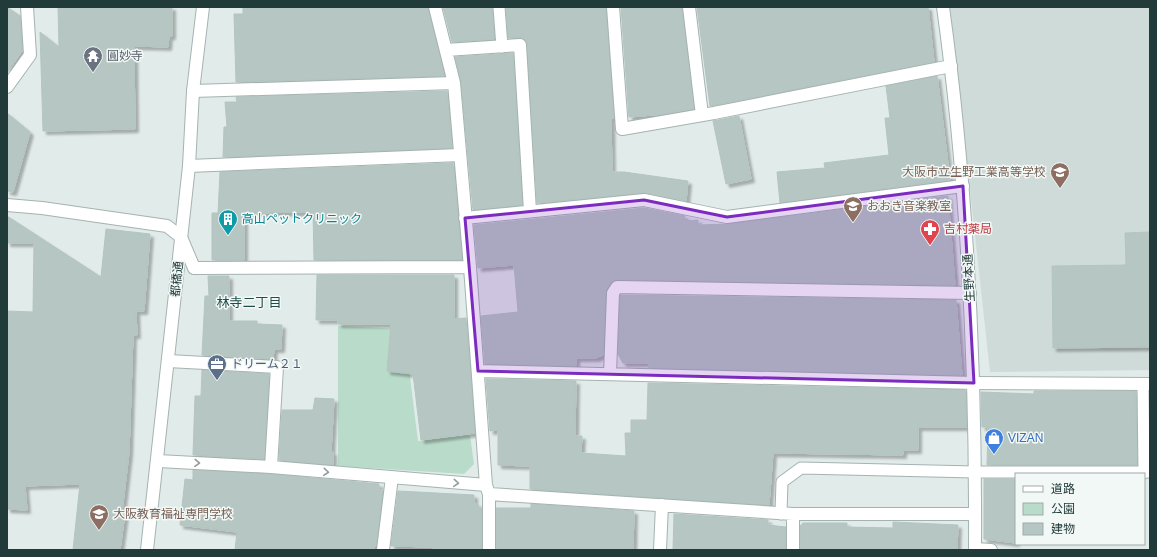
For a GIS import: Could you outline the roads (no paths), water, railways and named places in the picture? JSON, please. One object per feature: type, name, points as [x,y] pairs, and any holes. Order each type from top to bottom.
[{"type":"street","points":[[7,87],[30,55],[27,7]]},
{"type":"street","name":"都橋通","points":[[147,550],[158,461],[189,166],[193,91],[203,7]]},
{"type":"street","points":[[435,7],[454,84],[488,490],[489,550]]},
{"type":"street","points":[[613,7],[622,129],[702,115],[951,66]]},
{"type":"street","points":[[689,7],[702,115]]},
{"type":"street","name":"生野本通","points":[[943,7],[951,66],[963,186],[970,293],[974,383],[975,549]]},
{"type":"street","points":[[446,50],[520,45],[530,211]]},
{"type":"street","points":[[193,91],[454,84]]},
{"type":"street","points":[[189,166],[460,155]]},
{"type":"street","points":[[465,218],[644,200],[727,217],[963,186]]},
{"type":"street","points":[[7,205],[42,208],[167,226],[181,237],[194,268],[470,267]]},
{"type":"street","points":[[610,374],[613,292],[617,287],[970,293]]},
{"type":"street","points":[[168,361],[277,367],[271,467]]},
{"type":"street","points":[[478,371],[974,383],[1146,384]]},
{"type":"street","points":[[158,461],[271,467],[392,477],[488,490],[787,514],[975,514]]},
{"type":"street","points":[[383,550],[392,477]]},
{"type":"street","points":[[660,550],[662,505]]},
{"type":"street","points":[[787,514],[793,550]]},
{"type":"street","points":[[975,549],[991,550]]},
{"type":"lane","points":[[498,7],[502,47]]},
{"type":"lane","points":[[787,514],[782,482],[801,468],[975,472],[1147,472],[1146,384]]},
{"type":"place","name":"圓妙寺","points":[[93,73]]},
{"type":"place","name":"大阪市立生野工業高等学校","points":[[1060,189]]},
{"type":"place","name":"おおき音楽教室","points":[[853,223]]},
{"type":"place","name":"高山ペットクリニック","points":[[228,236]]},
{"type":"place","name":"吉村薬局","points":[[930,246]]},
{"type":"place","name":"ドリーム２１","points":[[217,381]]},
{"type":"place","name":"VIZAN","points":[[994,455]]},
{"type":"place","name":"大阪教育福祉専門学校","points":[[99,531]]},
{"type":"district","name":"林寺二丁目","points":[[249,302]]}]
